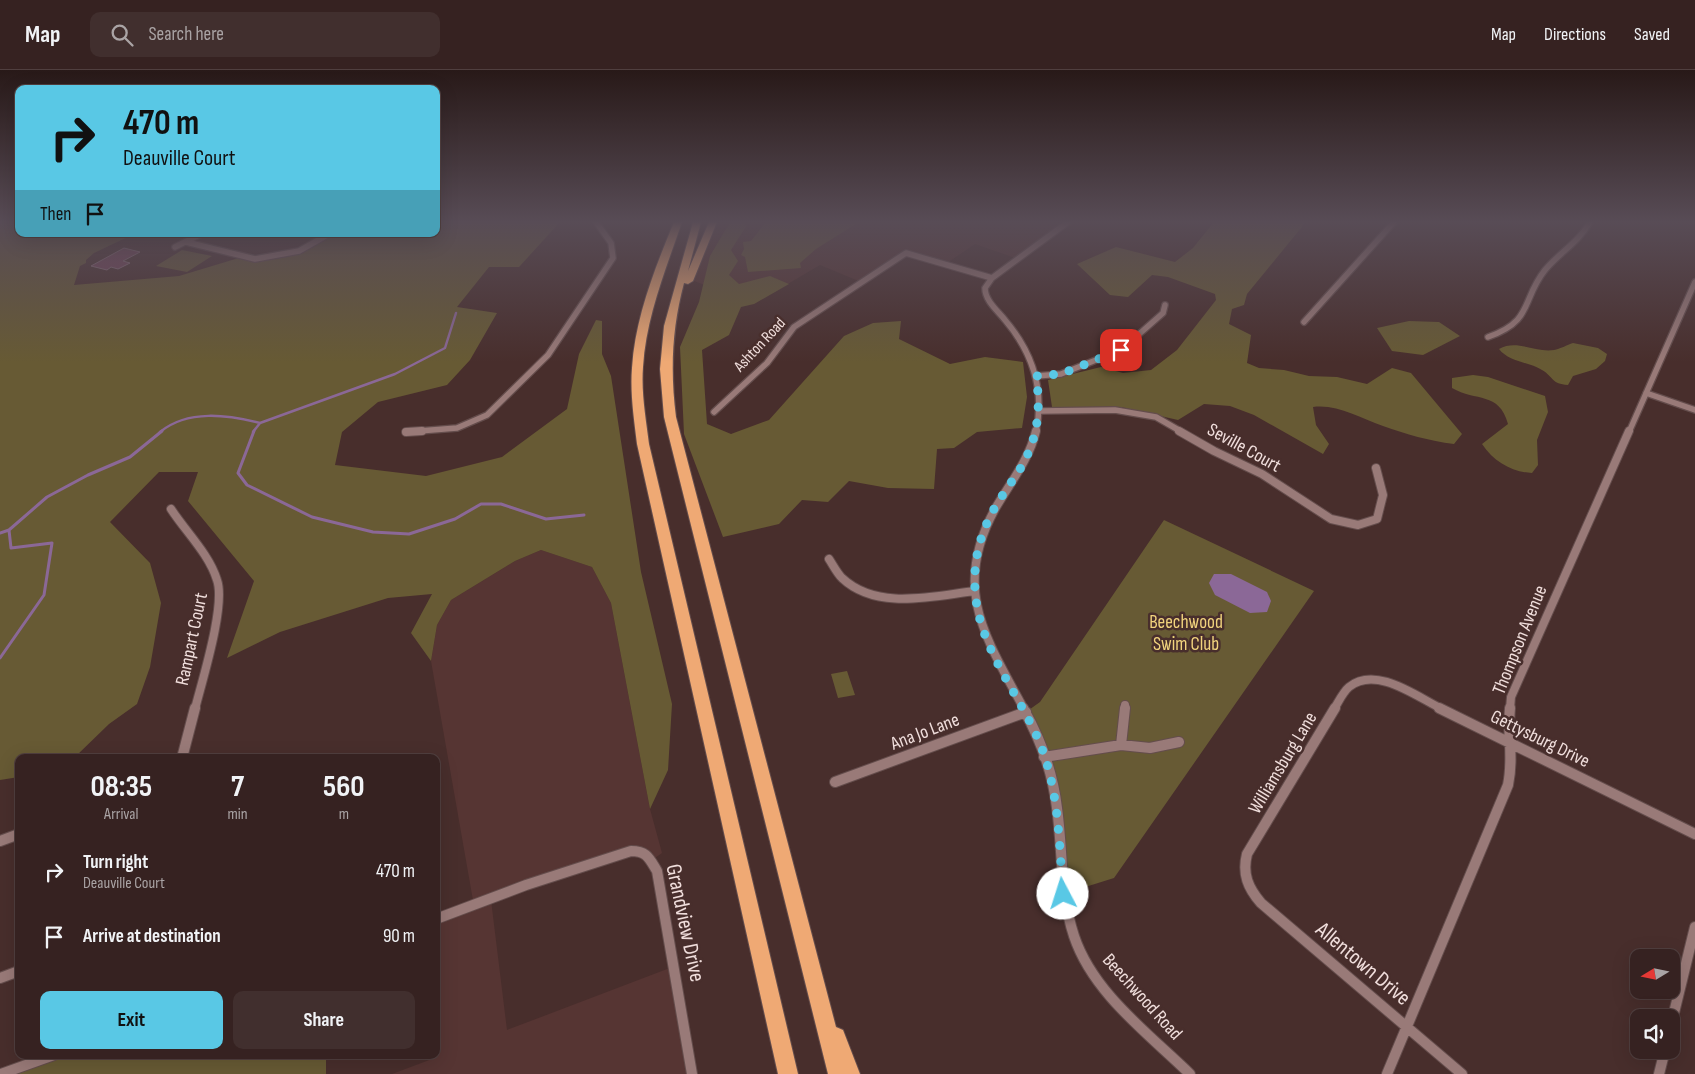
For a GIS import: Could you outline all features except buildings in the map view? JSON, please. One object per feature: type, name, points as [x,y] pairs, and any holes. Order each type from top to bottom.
[{"type":"highway","points":[[661,269],[642,331],[637,368],[638,403],[643,444],[788,1074]]},
{"type":"highway","points":[[683,269],[671,312],[666,340],[666,381],[670,417],[838,1074]]},
{"type":"highway","points":[[666,340],[692,269]]},
{"type":"highway","points":[[814,980],[850,1074]]},
{"type":"street","points":[[406,432],[444,430],[474,422],[497,406],[548,355],[606,269]]},
{"type":"street","name":"Ashton Road","points":[[714,412],[767,363],[794,326],[882,269]]},
{"type":"street","name":"Ashton Road","points":[[961,269],[992,278]]},
{"type":"street","points":[[992,278],[1004,269]]},
{"type":"street","points":[[1304,322],[1353,269]]},
{"type":"street","points":[[1488,337],[1502,332],[1518,320],[1546,269]]},
{"type":"street","name":"Beechwood Road","points":[[992,278],[986,283],[984,292],[1024,345],[1036,376],[1039,411],[1035,434],[1022,466],[986,524],[979,543],[975,574],[977,610],[989,648],[1026,712],[1044,757],[1056,803],[1063,894],[1068,924],[1084,959],[1112,996],[1190,1074]]},
{"type":"street","name":"Thompson Avenue","points":[[1387,1074],[1508,785],[1512,767],[1512,744],[1508,728],[1514,690],[1695,282]]},
{"type":"street","points":[[1036,376],[1061,374],[1121,350],[1163,313],[1165,305]]},
{"type":"street","points":[[1646,393],[1695,410]]},
{"type":"street","name":"Seville Court","points":[[1039,411],[1115,410],[1156,417],[1214,451],[1262,474],[1331,519],[1346,524],[1366,524],[1377,518],[1383,495],[1376,468]]},
{"type":"street","name":"Rampart Court","points":[[171,509],[196,542],[215,575],[220,589],[183,754]]},
{"type":"street","points":[[829,559],[843,580],[858,591],[870,596],[898,598],[975,591]]},
{"type":"street","name":"Gettysburg Drive","points":[[1369,679],[1387,682],[1695,834]]},
{"type":"street","name":"Williamsburg Lane","points":[[1245,878],[1243,866],[1246,854],[1345,691],[1352,683],[1369,679]]},
{"type":"street","points":[[1121,745],[1125,705]]},
{"type":"street","name":"Ana Jo Lane","points":[[835,782],[1026,712]]},
{"type":"street","points":[[1044,757],[1121,745],[1136,749],[1158,748],[1179,742]]},
{"type":"street","points":[[0,841],[15,835]]},
{"type":"street","name":"Grandview Drive","points":[[440,918],[631,851],[641,851],[647,854],[657,871],[668,923],[692,1074]]},
{"type":"street","name":"Allentown Drive","points":[[1245,878],[1261,903],[1462,1074]]},
{"type":"street","points":[[1675,1009],[1695,927]]},
{"type":"street","points":[[0,978],[15,973]]},
{"type":"street","points":[[1,1074],[43,1059]]},
{"type":"street","points":[[1659,1074],[1663,1059]]},
{"type":"shaded area","points":[[693,269],[813,269],[754,304],[689,279]]},
{"type":"shaded area","points":[[829,269],[881,269],[861,282]]},
{"type":"shaded area","points":[[541,550],[592,567],[611,603],[650,809],[662,853],[652,860],[641,851],[491,900],[507,1030],[675,966],[692,1074],[392,1074],[432,1059],[440,1059],[440,918],[474,906],[431,661],[437,625],[451,600],[515,561]]},
{"type":"shaded area","points":[[1214,574],[1231,574],[1267,592],[1271,601],[1267,612],[1250,613],[1215,595],[1209,583]]},
{"type":"green space","points":[[0,269],[79,269],[74,285],[179,276],[203,269],[488,269],[457,307],[497,313],[470,360],[447,385],[378,402],[342,432],[335,465],[426,476],[502,457],[567,409],[579,354],[596,320],[602,321],[602,354],[611,376],[641,572],[672,704],[668,770],[650,809],[611,603],[592,567],[541,550],[515,561],[451,600],[437,625],[431,661],[411,633],[432,594],[388,598],[280,632],[227,658],[254,581],[188,501],[198,472],[159,472],[110,522],[150,563],[161,603],[150,667],[137,704],[109,724],[78,754],[15,754],[15,778],[0,780]]},
{"type":"green space","points":[[171,269],[192,269],[187,272]]},
{"type":"green space","points":[[707,269],[733,269],[729,275],[739,284],[770,276],[789,284],[754,304],[741,307],[729,335],[702,350],[707,424],[731,434],[769,420],[844,336],[873,323],[901,321],[899,339],[950,364],[985,357],[1023,362],[1027,397],[1022,428],[977,432],[954,448],[937,449],[934,489],[888,488],[849,481],[828,502],[802,500],[779,524],[723,537],[684,434],[680,347],[699,302]]},
{"type":"green space","points":[[747,269],[790,269],[748,272]]},
{"type":"green space","points":[[1082,269],[1268,269],[1247,294],[1244,305],[1232,309],[1229,324],[1251,335],[1247,363],[1259,368],[1284,370],[1309,376],[1337,377],[1367,384],[1392,368],[1411,373],[1462,434],[1454,444],[1436,441],[1383,426],[1348,412],[1331,408],[1313,407],[1316,425],[1329,444],[1323,454],[1254,415],[1230,406],[1204,404],[1178,420],[1121,407],[1052,407],[1048,380],[1101,367],[1123,373],[1151,370],[1177,350],[1216,300],[1215,294],[1168,277],[1152,275],[1128,297],[1110,295]]},
{"type":"green space","points":[[1409,321],[1439,322],[1460,336],[1423,355],[1392,351],[1377,328]]},
{"type":"green space","points":[[1573,343],[1598,348],[1607,354],[1605,361],[1596,369],[1573,376],[1568,385],[1555,382],[1537,367],[1508,357],[1499,349],[1513,345],[1540,350],[1554,350]]},
{"type":"green space","points":[[1473,375],[1488,377],[1545,396],[1548,412],[1537,440],[1538,465],[1532,473],[1517,471],[1504,465],[1492,456],[1482,444],[1508,424],[1499,406],[1493,402],[1452,388],[1452,378]]},
{"type":"green space","name":"Beechwood Swim Club","points":[[1164,520],[1314,591],[1114,878],[1063,894],[1056,803],[1026,712],[1040,702]]},
{"type":"green space","points":[[847,671],[855,695],[838,698],[831,674]]},
{"type":"green space","points":[[43,1059],[326,1059],[326,1074],[1,1074]]},
{"type":"waterway","points":[[260,423],[395,374],[445,348],[456,313]]},
{"type":"waterway","points":[[160,432],[171,425],[196,417],[222,416],[260,423]]},
{"type":"waterway","points":[[253,432],[260,423]]},
{"type":"waterway","points":[[9,530],[47,497],[88,475],[130,457],[162,431]]},
{"type":"waterway","points":[[254,431],[238,473],[247,485],[312,517],[373,532],[409,534],[455,519],[481,504],[501,504],[546,519],[584,515]]},
{"type":"waterway","points":[[0,533],[9,530]]},
{"type":"waterway","points":[[0,658],[44,595],[52,543],[11,548],[9,530]]},
{"type":"route","points":[[1063,894],[1053,786],[1040,743],[1026,712],[989,648],[977,610],[975,574],[979,543],[986,524],[1000,498],[1022,466],[1035,434],[1040,405],[1036,376],[1061,374],[1121,350]]}]
